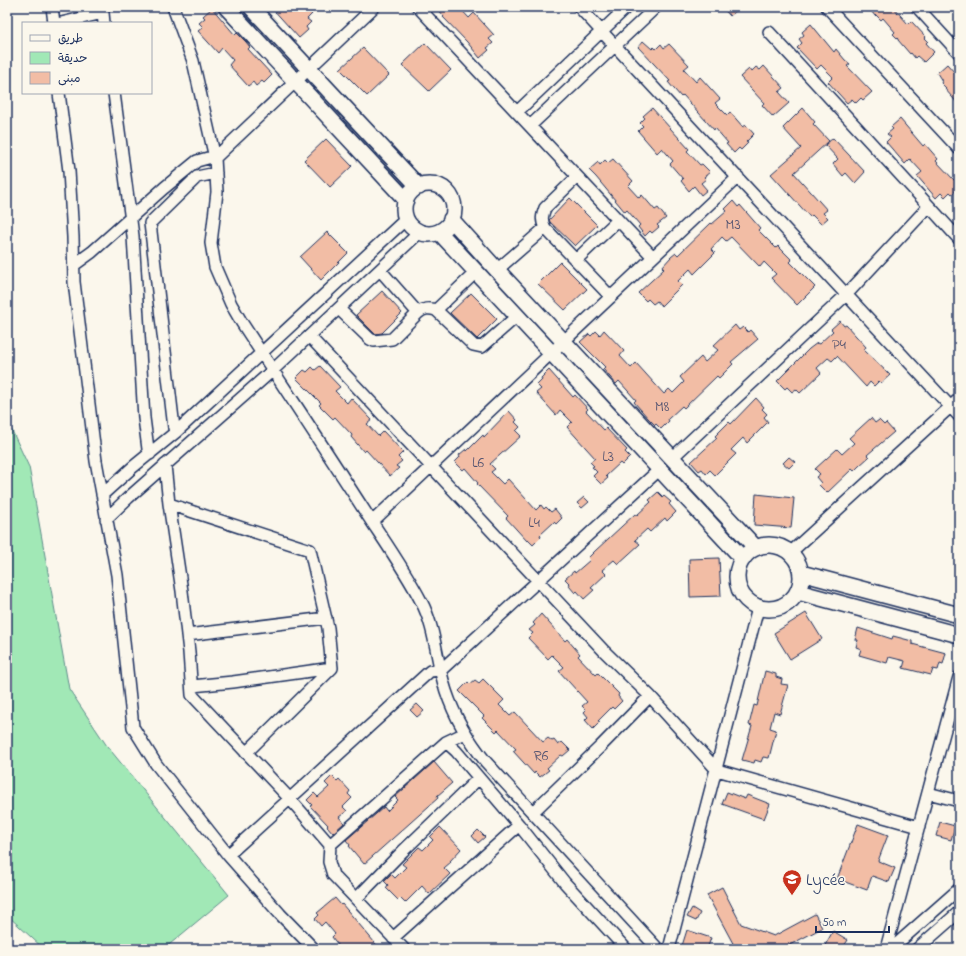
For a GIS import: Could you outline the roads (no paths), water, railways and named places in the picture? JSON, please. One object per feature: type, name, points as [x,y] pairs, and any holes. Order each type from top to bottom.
[{"type":"street","points":[[52,7],[54,22]]},
{"type":"street","points":[[173,7],[193,61],[215,157],[217,198],[211,242],[212,252],[215,267],[235,310],[262,354],[372,522],[421,601],[429,620],[448,696],[465,733],[486,762],[658,949]]},
{"type":"street","points":[[226,7],[406,200]]},
{"type":"street","points":[[250,7],[309,68],[419,187]]},
{"type":"street","points":[[74,265],[92,252],[197,161],[215,157],[374,7]]},
{"type":"street","points":[[418,7],[653,257]]},
{"type":"street","points":[[578,7],[738,177],[846,295],[955,403],[959,416]]},
{"type":"street","points":[[516,112],[627,7]]},
{"type":"street","points":[[530,126],[656,7]]},
{"type":"street","points":[[827,7],[959,149]]},
{"type":"street","points":[[917,7],[959,52]]},
{"type":"street","points":[[65,22],[103,13],[104,22]]},
{"type":"street","points":[[769,32],[959,239]]},
{"type":"street","points":[[59,94],[69,171],[74,282],[96,461],[117,576],[133,727],[156,764],[218,840],[228,855],[280,914],[314,949]]},
{"type":"street","points":[[114,94],[132,236],[144,418],[150,454]]},
{"type":"street","points":[[176,432],[173,420],[150,223],[197,177],[216,173]]},
{"type":"street","points":[[577,176],[545,208],[542,215],[542,221],[545,228],[611,296]]},
{"type":"street","points":[[372,522],[738,177]]},
{"type":"street","points":[[423,185],[432,185],[440,187],[447,192],[451,199],[454,206],[451,219],[446,228],[439,232],[432,234],[420,232],[410,226],[406,219],[404,211],[406,200],[409,194],[419,187],[423,185]]},
{"type":"street","points":[[673,457],[846,295],[929,206]]},
{"type":"street","points":[[102,495],[133,467],[176,432],[262,354],[406,219]]},
{"type":"street","points":[[451,219],[756,548]]},
{"type":"street","points":[[576,260],[618,220]]},
{"type":"street","points":[[497,270],[545,228]]},
{"type":"street","points":[[106,518],[273,370],[420,232]]},
{"type":"street","points":[[439,232],[743,559]]},
{"type":"street","points":[[380,270],[418,313]]},
{"type":"street","points":[[436,310],[476,272]]},
{"type":"street","points":[[339,309],[370,339],[374,341],[392,339],[418,313],[423,309],[429,308],[436,310],[473,345],[482,347],[517,316]]},
{"type":"street","points":[[309,336],[430,467],[604,651],[650,696],[717,770],[919,827]]},
{"type":"street","points":[[790,553],[955,403]]},
{"type":"street","points":[[165,465],[169,504],[182,591],[192,695],[290,799],[330,845],[329,862],[334,875],[404,949]]},
{"type":"street","points":[[228,855],[430,672],[441,670],[660,469]]},
{"type":"street","points":[[169,504],[310,550],[328,628],[332,668]]},
{"type":"street","points":[[765,545],[783,548],[790,553],[796,560],[801,573],[801,584],[793,599],[785,605],[772,609],[758,608],[749,603],[742,596],[738,587],[738,567],[743,559],[749,552],[765,545]]},
{"type":"street","points":[[801,573],[959,615]]},
{"type":"street","points":[[798,592],[959,635]]},
{"type":"street","points":[[669,949],[717,770],[758,608]]},
{"type":"street","points":[[187,635],[326,618]]},
{"type":"street","points":[[192,686],[233,682],[332,668]]},
{"type":"street","points":[[246,753],[332,668]]},
{"type":"street","points":[[886,949],[959,677]]},
{"type":"street","points":[[533,812],[650,696]]},
{"type":"street","points":[[330,845],[446,742],[465,733]]},
{"type":"street","points":[[446,742],[456,751],[519,825],[565,883],[626,949]]},
{"type":"street","points":[[356,899],[403,851],[479,778]]},
{"type":"street","points":[[928,793],[959,801]]},
{"type":"street","points":[[393,938],[519,825]]},
{"type":"street","points":[[891,949],[959,889]]},
{"type":"street","points":[[917,949],[959,912]]},
{"type":"place","name":"Lycée","points":[[792,896]]}]
